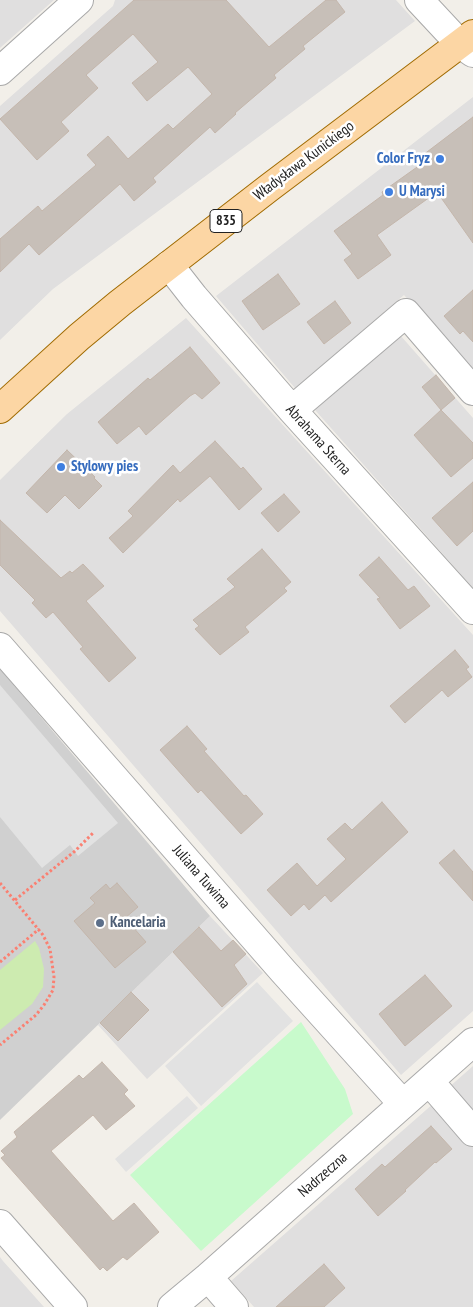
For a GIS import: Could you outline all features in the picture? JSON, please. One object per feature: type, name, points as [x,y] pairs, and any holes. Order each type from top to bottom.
[{"type":"main road","name":"Władysława Kunickiego","points":[[0,409],[79,337],[169,265],[469,44]]},
{"type":"street","points":[[0,71],[79,0]]},
{"type":"street","points":[[419,0],[469,44]]},
{"type":"street","name":"Abrahama Sterna","points":[[169,265],[194,298],[292,410],[473,610]]},
{"type":"street","points":[[292,410],[406,312],[473,391]]},
{"type":"street","name":"Juliana Tuwima","points":[[0,648],[270,956],[403,1104]]},
{"type":"street","name":"Nadrzeczna","points":[[172,1307],[473,1042]]},
{"type":"street","points":[[429,1081],[473,1132]]},
{"type":"street","points":[[0,1224],[73,1307]]},
{"type":"street","points":[[208,1277],[234,1307]]},
{"type":"path","points":[[15,900],[75,851],[93,833]]},
{"type":"path","points":[[0,883],[39,929],[50,950],[54,977],[53,990],[36,1015],[0,1044]]},
{"type":"path","points":[[0,962],[39,929]]},
{"type":"shaded area","points":[[0,0],[54,0],[0,48]]},
{"type":"shaded area","points":[[115,0],[396,0],[415,21],[53,289],[0,340],[0,106],[113,6]]},
{"type":"shaded area","points":[[473,97],[473,372],[404,295],[295,388],[216,296]]},
{"type":"shaded area","points":[[186,318],[473,635],[473,1011],[401,1075],[0,611],[0,480],[67,414]]},
{"type":"shaded area","points":[[400,335],[473,418],[473,588],[315,410]]},
{"type":"shaded area","points":[[0,669],[210,916],[0,1120]]},
{"type":"shaded area","points":[[0,685],[118,823],[78,856],[70,845],[42,868],[0,817]]},
{"type":"shaded area","points":[[210,916],[263,973],[147,1079],[98,1025]]},
{"type":"shaded area","points":[[257,982],[293,1021],[201,1106],[165,1066]]},
{"type":"shaded area","points":[[473,1066],[473,1118],[447,1089]]},
{"type":"shaded area","points":[[187,1096],[198,1108],[126,1172],[115,1159]]},
{"type":"shaded area","points":[[434,1103],[473,1147],[473,1307],[254,1307],[231,1281]]},
{"type":"shaded area","points":[[0,1257],[3,1261],[44,1307],[0,1307]]},
{"type":"green space","points":[[35,941],[39,948],[44,969],[43,987],[32,1004],[0,1030],[0,970]]},
{"type":"green space","points":[[301,1022],[345,1089],[353,1114],[201,1251],[130,1175]]},
{"type":"building","points":[[134,0],[226,0],[269,47],[326,0],[336,0],[345,12],[303,46],[305,49],[274,75],[276,78],[215,133],[210,127],[153,178],[156,182],[134,201],[120,184],[39,255],[29,244],[0,272],[0,239],[38,206],[42,211],[96,165],[87,155],[108,136],[128,159],[168,124],[173,129],[212,94],[188,67],[147,101],[132,83],[158,62],[133,34],[86,75],[98,88],[61,122],[69,131],[37,160],[0,119]]},
{"type":"building","points":[[473,117],[473,243],[437,192],[377,235],[391,255],[358,279],[344,260],[352,254],[334,231],[383,195],[382,192],[427,160],[423,155]]},
{"type":"building","points":[[278,274],[300,304],[263,330],[242,301]]},
{"type":"building","points":[[473,290],[473,342],[463,331],[460,334],[444,316]]},
{"type":"building","points":[[335,301],[351,323],[324,344],[307,322]]},
{"type":"building","points":[[190,347],[220,383],[202,399],[195,393],[190,396],[146,435],[139,426],[117,444],[98,422],[148,378],[150,380]]},
{"type":"building","points":[[436,375],[455,398],[441,410],[422,387]]},
{"type":"building","points":[[441,410],[473,443],[473,458],[451,477],[414,435]]},
{"type":"building","points":[[215,441],[241,469],[243,467],[262,489],[239,510],[210,476],[180,502],[178,499],[123,553],[109,538],[133,516],[128,511],[173,465],[180,473]]},
{"type":"building","points":[[67,450],[102,486],[79,509],[65,495],[47,513],[26,493]]},
{"type":"building","points":[[473,482],[473,531],[457,546],[432,518]]},
{"type":"building","points":[[284,494],[300,512],[278,532],[261,513]]},
{"type":"building","points":[[0,520],[61,578],[70,571],[72,573],[83,564],[104,586],[86,601],[136,658],[109,682],[80,649],[83,647],[53,612],[46,618],[32,603],[35,600],[0,565]]},
{"type":"building","points":[[262,549],[291,582],[284,588],[287,591],[245,627],[249,632],[220,655],[195,629],[199,626],[193,620],[235,587],[227,579]]},
{"type":"building","points":[[379,557],[408,590],[414,586],[430,606],[400,629],[377,599],[380,598],[359,575]]},
{"type":"building","points":[[455,650],[469,667],[466,669],[472,677],[448,697],[442,690],[405,723],[390,706]]},
{"type":"building","points":[[187,726],[207,749],[204,751],[244,796],[246,795],[263,814],[241,834],[201,790],[198,793],[160,750]]},
{"type":"building","points":[[382,802],[408,832],[331,902],[325,895],[309,910],[304,904],[291,916],[267,890],[297,863],[317,886],[346,859],[327,839],[345,823],[352,830]]},
{"type":"building","points":[[454,850],[473,872],[473,901],[439,863]]},
{"type":"building","points":[[117,883],[138,907],[125,918],[146,942],[115,968],[74,921],[95,903],[90,898],[106,884],[110,889]]},
{"type":"building","points":[[199,927],[221,951],[233,940],[246,954],[234,965],[247,984],[222,1007],[173,952]]},
{"type":"building","points":[[425,975],[452,1006],[405,1046],[379,1014]]},
{"type":"building","points":[[131,992],[149,1010],[118,1041],[100,1023]]},
{"type":"building","points":[[102,1062],[128,1090],[124,1094],[135,1106],[106,1130],[93,1115],[51,1151],[113,1221],[134,1203],[159,1232],[127,1260],[123,1257],[107,1271],[103,1267],[100,1270],[1,1158],[5,1155],[1,1151],[17,1137],[14,1132],[79,1075],[83,1079]]},
{"type":"building","points":[[431,1126],[452,1149],[435,1162],[378,1216],[355,1189],[382,1164],[385,1167]]},
{"type":"building","points":[[324,1264],[345,1288],[324,1307],[276,1307]]},
{"type":"place","name":"Color Fryz","points":[[440,159]]},
{"type":"place","name":"U Marysi","points":[[389,192]]},
{"type":"place","name":"Stylowy pies","points":[[61,467]]},
{"type":"place","name":"Kancelaria","points":[[100,923]]}]
